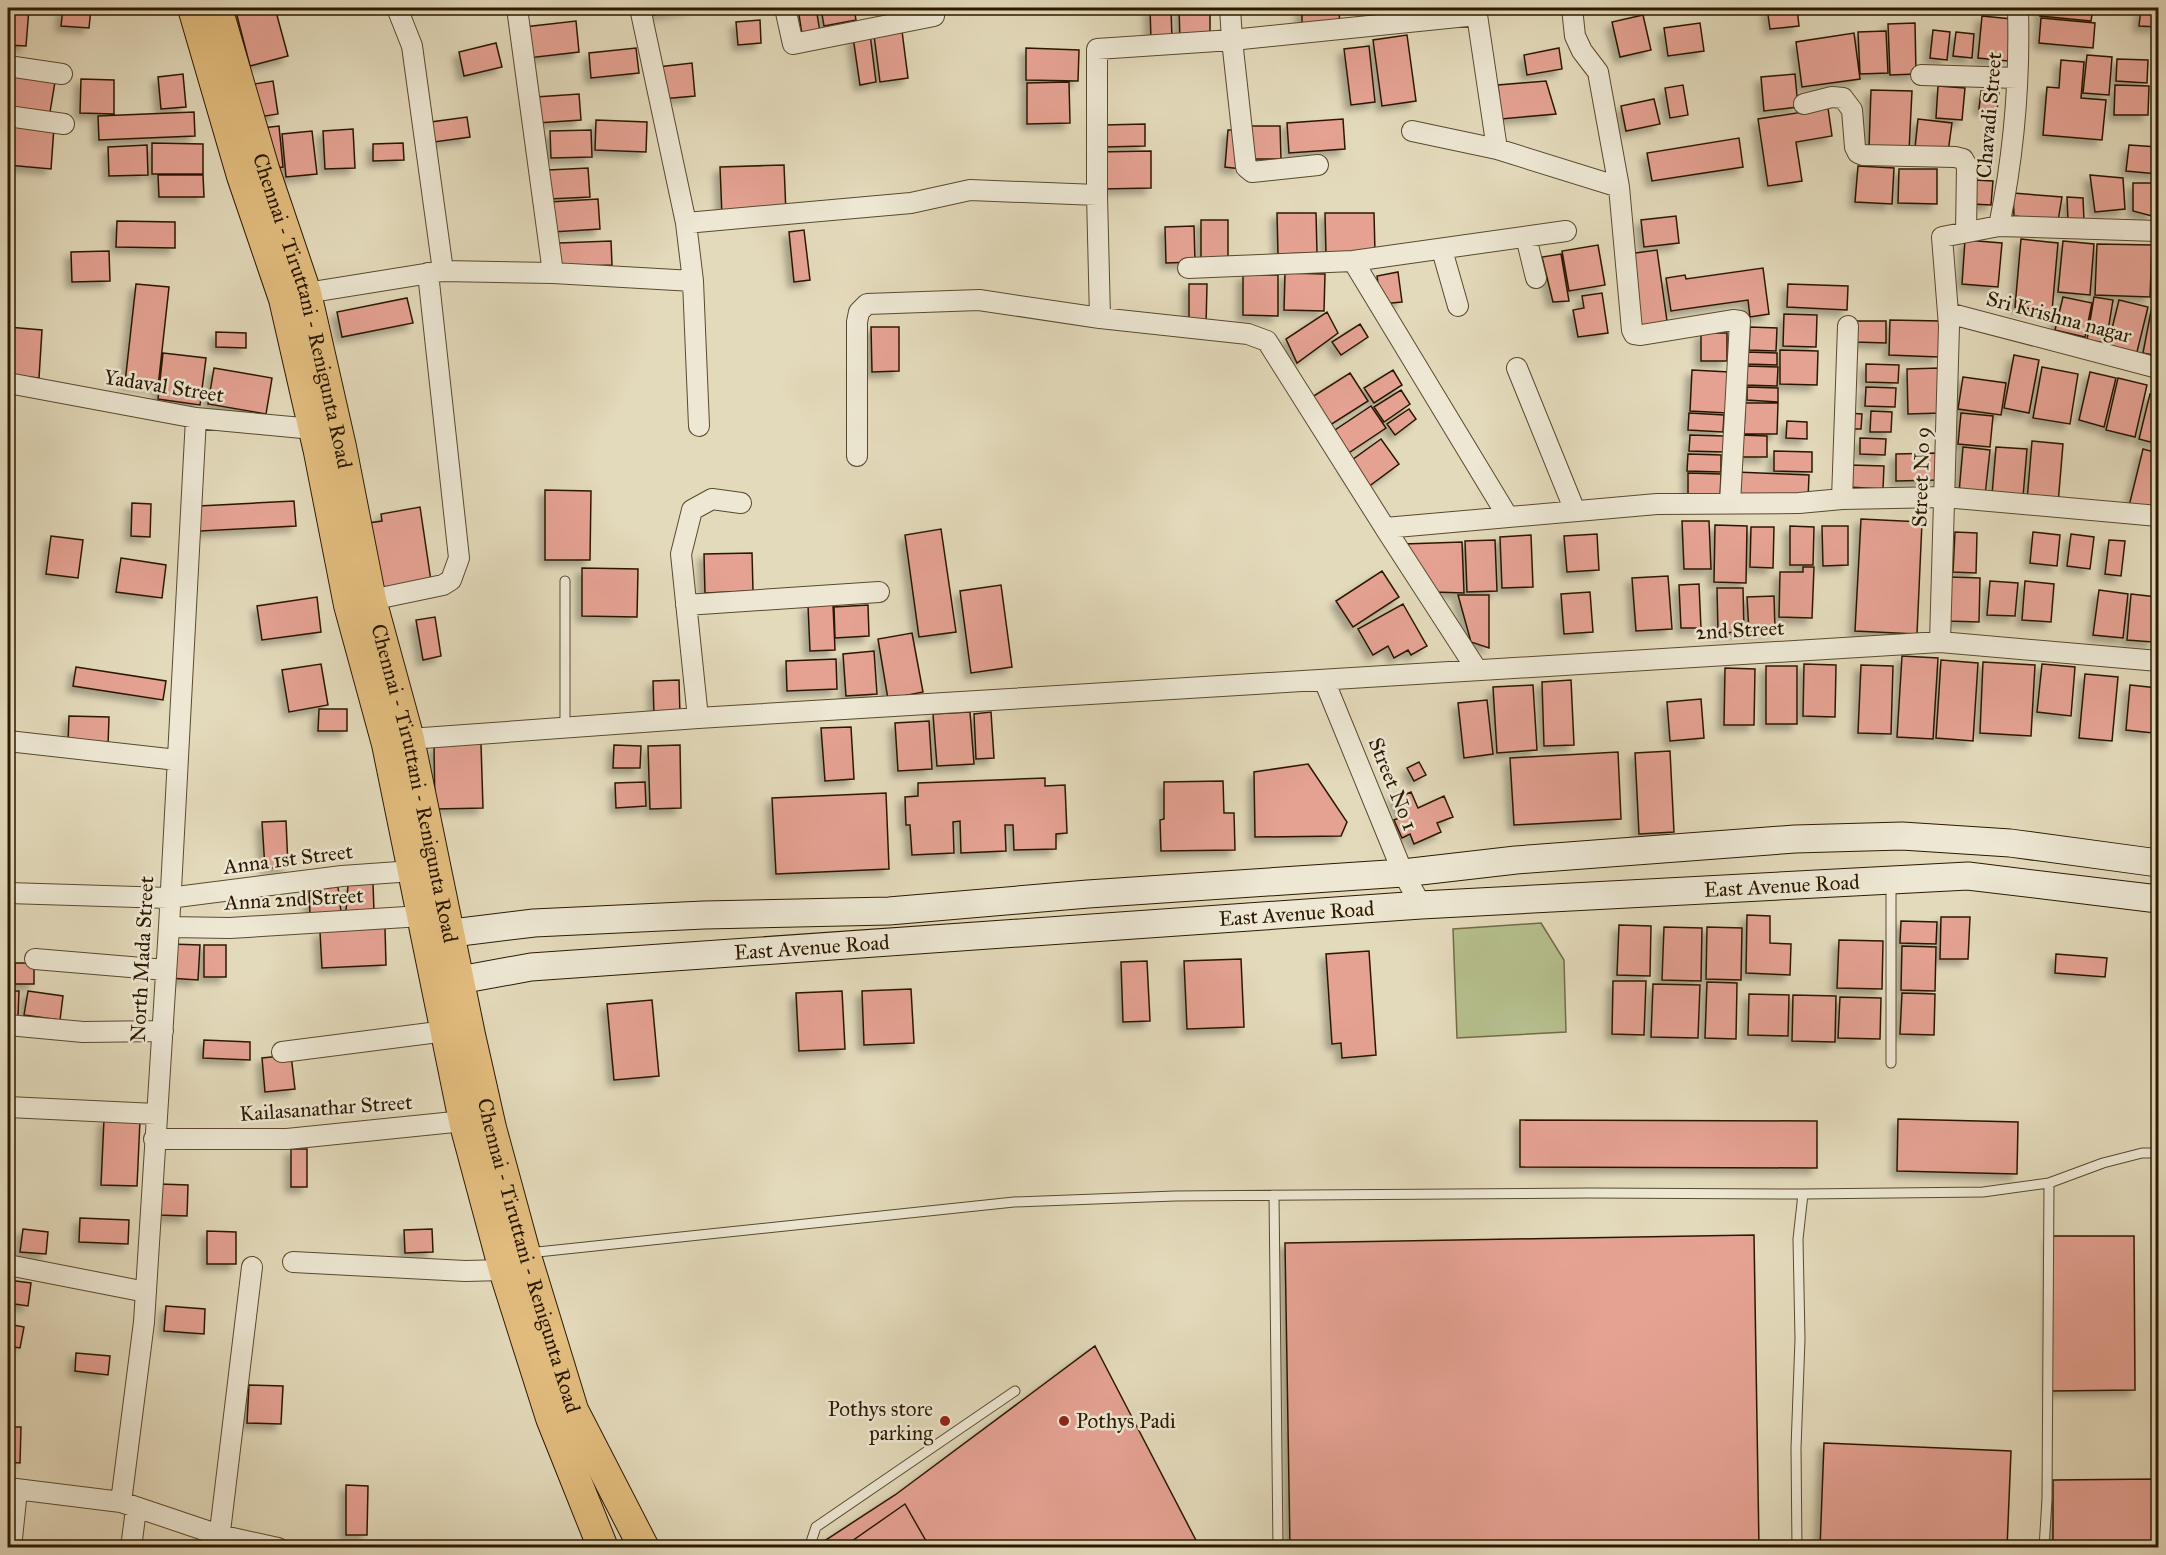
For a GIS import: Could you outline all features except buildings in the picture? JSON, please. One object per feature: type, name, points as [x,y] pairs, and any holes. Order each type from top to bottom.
[{"type":"main road","name":"Chennai - Tiruttani - Renigunta Road","points":[[193,8],[242,176],[325,426],[409,739],[432,928]]},
{"type":"main road","name":"Chennai - Tiruttani - Renigunta Road","points":[[217,8],[264,169],[306,293],[349,605],[387,744],[412,871],[448,982],[470,1035],[491,1128],[515,1261],[551,1418],[603,1548]]},
{"type":"main road","name":"East Avenue Road","points":[[432,928],[704,915],[889,911],[1088,894],[1403,873],[1516,860],[1795,838],[1902,836],[2010,843],[2158,863]]},
{"type":"main road","name":"East Avenue Road","points":[[448,982],[531,967],[1421,905],[1968,876],[2158,899]]},
{"type":"main road","name":"Chennai - Tiruttani - Renigunta Road","points":[[448,982],[446,1031],[464,1121],[573,1410],[644,1548]]},
{"type":"street","points":[[371,600],[443,585],[452,580],[459,558],[435,272],[412,46],[397,8]]},
{"type":"street","points":[[517,8],[554,273]]},
{"type":"street","points":[[640,8],[686,223],[693,281],[699,426]]},
{"type":"street","points":[[785,8],[793,44],[934,16]]},
{"type":"street","points":[[1230,8],[1246,167],[1252,172],[1318,165]]},
{"type":"street","points":[[1572,8],[1575,36],[1582,51],[1598,72],[1619,187],[1634,334],[1641,335],[1733,320],[1740,321],[1730,503]]},
{"type":"street","name":"Chavadi Street","points":[[1999,226],[2009,177],[2019,56],[2018,8]]},
{"type":"street","points":[[1100,318],[1097,49],[1232,40],[1477,11],[1497,149]]},
{"type":"street","points":[[8,66],[62,74]]},
{"type":"street","points":[[1921,75],[2017,78]]},
{"type":"street","points":[[1804,104],[1843,98],[1852,110],[1855,147],[1858,153],[1863,155],[1964,159],[1967,166],[1966,232],[1999,226],[2158,231]]},
{"type":"street","points":[[8,116],[64,124]]},
{"type":"street","points":[[1412,131],[1497,149],[1619,187]]},
{"type":"street","points":[[686,223],[911,203],[970,190],[1097,195]]},
{"type":"street","points":[[1188,268],[1353,261],[1566,231]]},
{"type":"street","name":"Street No 9","points":[[1940,642],[1948,313],[1942,237],[1966,232]]},
{"type":"street","points":[[1526,237],[1536,278]]},
{"type":"street","points":[[1442,250],[1458,306]]},
{"type":"street","points":[[1353,261],[1509,517]]},
{"type":"street","points":[[306,293],[435,272],[554,273],[693,281]]},
{"type":"street","points":[[857,456],[857,322],[859,312],[867,304],[980,300],[1100,318],[1248,334],[1267,341],[1476,670]]},
{"type":"street","name":"Sri Krishna nagar","points":[[1948,313],[2158,368]]},
{"type":"street","points":[[1842,499],[1848,326]]},
{"type":"street","points":[[1516,368],[1575,511]]},
{"type":"street","name":"Yadaval Street","points":[[8,383],[196,418],[325,426]]},
{"type":"street","name":"North Mada Street","points":[[131,1548],[128,1506],[144,1323],[154,1139],[163,1031],[196,418]]},
{"type":"street","points":[[1385,528],[1657,504],[1799,503],[1842,499],[1944,497],[2158,516]]},
{"type":"street","points":[[698,718],[681,554],[692,510],[712,500],[741,503]]},
{"type":"street","points":[[686,605],[879,592]]},
{"type":"street","name":"2nd Street","points":[[409,739],[698,718],[1940,642],[2158,661]]},
{"type":"street","name":"Street No 1","points":[[1324,680],[1403,873],[1421,905]]},
{"type":"street","points":[[8,741],[177,760]]},
{"type":"street","name":"Anna 1st Street","points":[[8,893],[169,898],[342,876],[412,871]]},
{"type":"street","name":"Anna 2nd Street","points":[[169,927],[432,928]]},
{"type":"street","points":[[35,959],[166,970]]},
{"type":"street","points":[[8,1025],[83,1032],[163,1031]]},
{"type":"street","points":[[282,1052],[446,1031]]},
{"type":"street","points":[[8,1107],[156,1114]]},
{"type":"street","name":"Kailasanathar Street","points":[[154,1139],[287,1139],[464,1121]]},
{"type":"street","points":[[293,1262],[465,1271],[515,1261]]},
{"type":"street","points":[[8,1265],[146,1292]]},
{"type":"street","points":[[218,1541],[252,1267]]},
{"type":"street","points":[[11,1548],[12,1489],[128,1506],[218,1541],[278,1548]]},
{"type":"lane","points":[[565,581],[566,728]]},
{"type":"lane","points":[[1891,880],[1891,1063]]},
{"type":"lane","points":[[515,1261],[1014,1202],[1174,1196],[1983,1192],[2049,1183],[2103,1162],[2142,1153],[2158,1153]]},
{"type":"lane","points":[[2044,1548],[2047,1499],[2049,1183]]},
{"type":"lane","points":[[1797,1548],[1796,1448],[1800,1339],[1798,1239],[1803,1194]]},
{"type":"lane","points":[[1274,1195],[1278,1548]]},
{"type":"lane","points":[[809,1548],[816,1527],[1015,1391]]},
{"type":"green space","points":[[1541,923],[1564,960],[1566,1032],[1457,1038],[1453,929]]},
{"type":"place","name":"Pothys store parking","points":[[945,1421]]},
{"type":"place","name":"Pothys Padi","points":[[1064,1421]]}]
